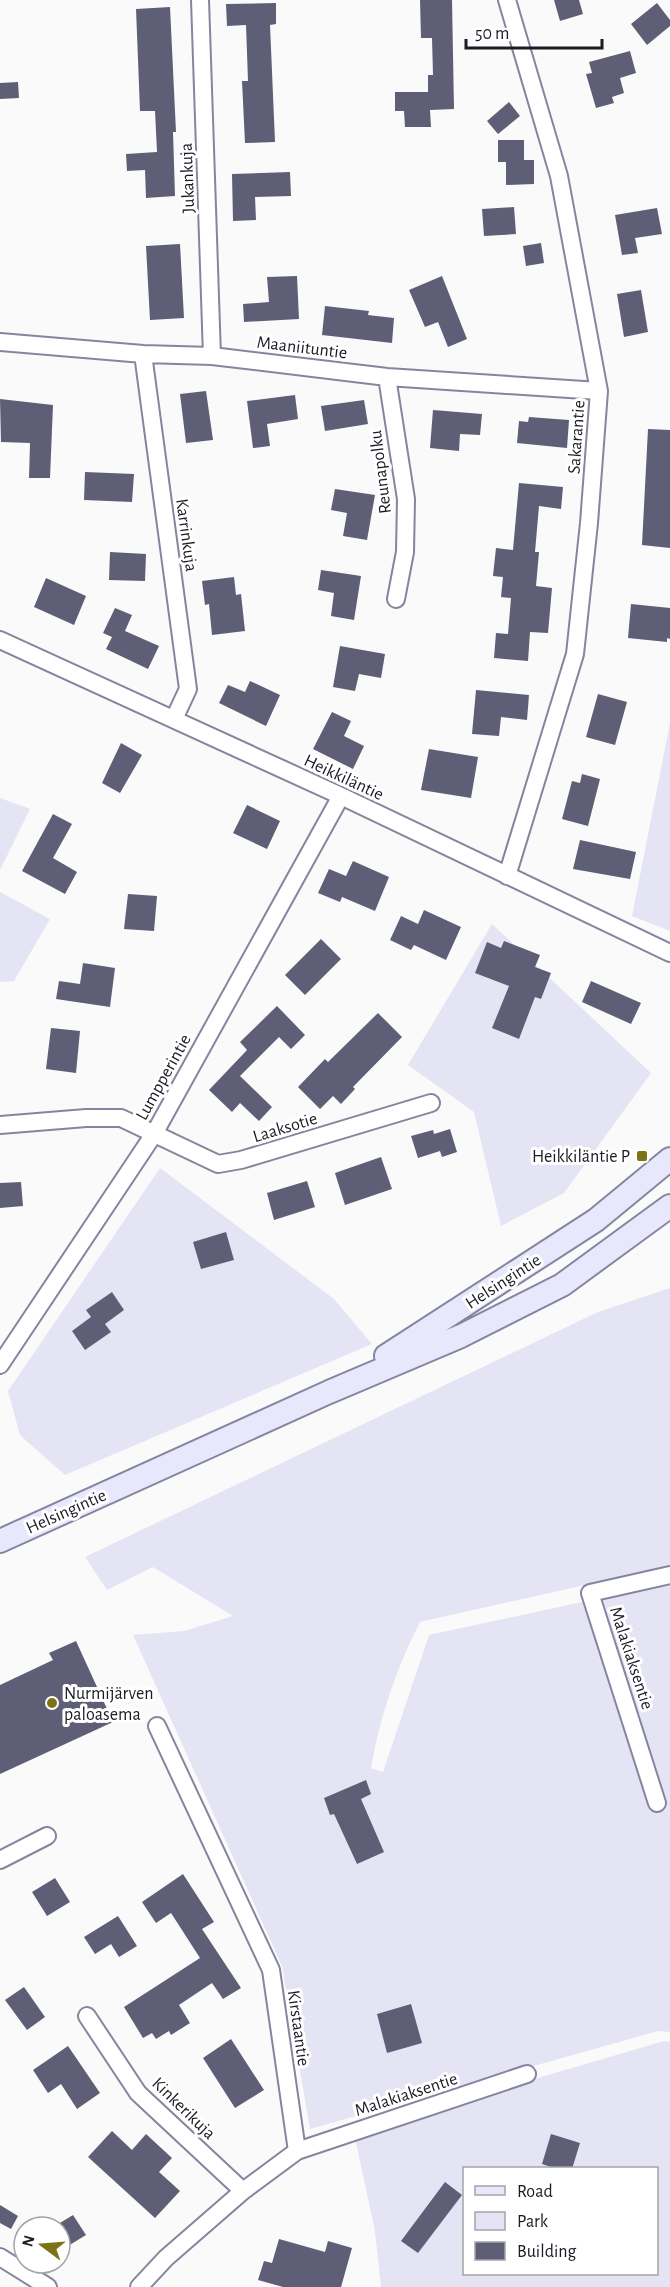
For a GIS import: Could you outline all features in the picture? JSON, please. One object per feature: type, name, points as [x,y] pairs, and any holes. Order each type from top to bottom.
[{"type":"main road","name":"Helsingintie","points":[[329,1392],[596,1220],[670,1159]]},
{"type":"main road","name":"Helsingintie","points":[[0,1540],[329,1392],[461,1336],[562,1285],[670,1206]]},
{"type":"street","name":"Jukankuja","points":[[200,0],[213,356]]},
{"type":"street","name":"Sakarantie","points":[[507,0],[559,176],[599,391],[589,523],[575,654],[507,876]]},
{"type":"street","name":"Maaniituntie","points":[[0,342],[143,354],[213,356],[387,377],[599,391]]},
{"type":"street","name":"Karrinkuja","points":[[143,354],[188,689],[174,719]]},
{"type":"street","name":"Reunapolku","points":[[387,377],[406,499],[405,552],[396,599]]},
{"type":"street","name":"Heikkiläntie","points":[[0,640],[341,796],[670,953]]},
{"type":"street","name":"Lumpperintie","points":[[0,1365],[154,1134],[341,796]]},
{"type":"street","name":"Laaksotie","points":[[0,1125],[86,1118],[121,1118],[218,1164],[241,1160],[431,1103]]},
{"type":"street","name":"Malakiaksentie","points":[[657,1803],[590,1593],[670,1575]]},
{"type":"street","name":"Kirstaantie","points":[[157,1726],[271,1970],[297,2151]]},
{"type":"street","points":[[0,1860],[47,1836]]},
{"type":"street","name":"Kinkerikuja","points":[[87,2016],[138,2093],[243,2191]]},
{"type":"street","name":"Malakiaksentie","points":[[297,2151],[527,2074]]},
{"type":"street","points":[[140,2287],[166,2258],[243,2191],[297,2151]]},
{"type":"street","points":[[0,2257],[48,2287]]},
{"type":"green space","points":[[670,723],[670,931],[632,916]]},
{"type":"green space","points":[[0,798],[30,809],[0,870]]},
{"type":"green space","points":[[0,892],[50,919],[14,981],[0,982]]},
{"type":"green space","points":[[492,924],[651,1073],[564,1193],[501,1226],[474,1112],[408,1065]]},
{"type":"green space","points":[[160,1168],[334,1299],[372,1344],[65,1475],[20,1435],[8,1391]]},
{"type":"green space","points":[[670,1288],[670,1566],[420,1622],[403,1657],[390,1693],[371,1768],[383,1772],[429,1635],[670,1583],[670,2032],[658,2031],[310,2129],[282,1966],[133,1635],[184,1631],[233,1616],[153,1567],[107,1590],[85,1557],[598,1312]]},
{"type":"green space","points":[[664,2041],[670,2042],[670,2287],[381,2287],[375,2231],[355,2138],[453,2103]]},
{"type":"building","points":[[420,0],[452,0],[454,109],[430,110],[431,127],[405,127],[404,111],[395,111],[395,92],[428,92],[428,75],[433,75],[432,38],[421,38]]},
{"type":"building","points":[[554,0],[579,0],[583,14],[560,21]]},
{"type":"building","points":[[276,3],[276,24],[270,25],[275,142],[245,143],[242,81],[248,81],[246,25],[227,26],[226,4]]},
{"type":"building","points":[[657,3],[670,20],[670,26],[647,45],[631,24]]},
{"type":"building","points":[[170,7],[176,132],[173,132],[175,196],[146,198],[145,170],[127,171],[126,154],[157,152],[155,111],[140,111],[136,9]]},
{"type":"building","points":[[630,51],[636,73],[620,78],[624,93],[612,97],[614,103],[596,108],[586,74],[592,73],[589,62]]},
{"type":"building","points":[[18,82],[19,98],[0,99],[0,83]]},
{"type":"building","points":[[509,102],[520,116],[498,134],[487,121]]},
{"type":"building","points":[[498,140],[524,140],[524,160],[534,160],[534,184],[506,185],[506,162],[498,162]]},
{"type":"building","points":[[290,172],[291,196],[255,197],[256,220],[233,221],[232,174]]},
{"type":"building","points":[[514,207],[516,234],[484,236],[482,209]]},
{"type":"building","points":[[657,208],[662,234],[635,238],[638,253],[622,255],[615,215]]},
{"type":"building","points":[[541,243],[544,263],[526,266],[523,246]]},
{"type":"building","points":[[180,244],[184,318],[150,320],[146,246]]},
{"type":"building","points":[[297,276],[299,319],[244,322],[243,304],[269,302],[267,277]]},
{"type":"building","points":[[442,276],[467,339],[448,347],[438,322],[425,327],[409,290]]},
{"type":"building","points":[[641,290],[648,332],[624,337],[617,294]]},
{"type":"building","points":[[325,306],[369,311],[368,315],[394,318],[392,343],[322,335]]},
{"type":"building","points":[[206,391],[213,440],[186,443],[180,394]]},
{"type":"building","points":[[295,395],[298,419],[267,424],[270,446],[253,448],[247,401]]},
{"type":"building","points":[[0,399],[53,405],[50,478],[29,478],[30,443],[1,442]]},
{"type":"building","points":[[364,400],[368,424],[325,431],[321,406]]},
{"type":"building","points":[[433,410],[482,414],[480,435],[460,434],[459,451],[430,448]]},
{"type":"building","points":[[529,417],[569,420],[567,448],[517,443],[519,421],[528,422]]},
{"type":"building","points":[[648,429],[670,430],[670,548],[642,545]]},
{"type":"building","points":[[85,472],[134,474],[132,502],[84,500]]},
{"type":"building","points":[[519,483],[563,487],[561,509],[539,506],[535,552],[539,552],[536,586],[552,588],[548,633],[530,632],[528,661],[494,658],[496,633],[508,634],[511,598],[501,597],[503,577],[493,576],[496,548],[513,550]]},
{"type":"building","points":[[335,489],[375,495],[367,540],[343,536],[347,513],[331,510]]},
{"type":"building","points":[[110,552],[146,554],[145,581],[109,580]]},
{"type":"building","points":[[321,570],[361,576],[354,620],[331,616],[334,593],[318,590]]},
{"type":"building","points":[[234,577],[236,595],[241,594],[245,631],[212,635],[209,604],[205,605],[202,581]]},
{"type":"building","points":[[46,578],[86,596],[74,625],[34,607]]},
{"type":"building","points":[[631,604],[670,608],[670,639],[667,638],[667,642],[628,638]]},
{"type":"building","points":[[115,608],[132,615],[125,631],[159,646],[148,669],[106,649],[112,637],[103,633]]},
{"type":"building","points":[[340,646],[385,654],[381,678],[359,674],[355,691],[333,687]]},
{"type":"building","points":[[250,681],[280,695],[266,726],[219,703],[228,685],[245,692]]},
{"type":"building","points":[[476,690],[529,695],[527,720],[501,717],[499,736],[472,734]]},
{"type":"building","points":[[598,694],[627,702],[615,745],[586,737]]},
{"type":"building","points":[[332,712],[351,721],[344,736],[364,746],[353,769],[313,749]]},
{"type":"building","points":[[121,743],[142,755],[120,793],[102,783]]},
{"type":"building","points":[[429,749],[478,757],[471,798],[421,790]]},
{"type":"building","points":[[582,774],[600,779],[588,826],[562,819],[572,781],[580,783]]},
{"type":"building","points":[[247,805],[280,821],[267,849],[233,833]]},
{"type":"building","points":[[53,814],[72,824],[53,858],[77,872],[65,894],[22,871]]},
{"type":"building","points":[[580,840],[636,852],[630,879],[573,869]]},
{"type":"building","points":[[353,861],[389,877],[375,911],[342,897],[340,902],[318,893],[329,869],[346,876]]},
{"type":"building","points":[[128,894],[157,896],[154,931],[124,929]]},
{"type":"building","points":[[424,910],[461,927],[446,960],[414,945],[411,950],[390,940],[401,916],[418,924]]},
{"type":"building","points":[[321,939],[341,959],[305,995],[285,975]]},
{"type":"building","points":[[504,941],[540,955],[535,967],[551,973],[541,999],[535,997],[519,1039],[492,1028],[509,986],[475,973],[487,942],[501,948]]},
{"type":"building","points":[[83,963],[115,968],[110,1007],[56,999],[59,981],[80,984]]},
{"type":"building","points":[[591,981],[641,1003],[631,1024],[582,1002]]},
{"type":"building","points":[[277,1006],[305,1035],[291,1049],[279,1037],[240,1076],[272,1107],[259,1121],[240,1103],[232,1112],[209,1090],[247,1050],[240,1042]]},
{"type":"building","points":[[378,1013],[402,1037],[353,1087],[355,1089],[341,1104],[333,1096],[320,1109],[298,1087],[325,1059],[328,1062]]},
{"type":"building","points":[[51,1028],[80,1031],[76,1073],[46,1069]]},
{"type":"building","points":[[450,1129],[457,1152],[442,1157],[440,1151],[418,1158],[411,1136],[433,1130],[434,1134]]},
{"type":"building","points":[[381,1157],[392,1189],[345,1205],[335,1173]]},
{"type":"building","points":[[307,1181],[315,1207],[274,1220],[267,1193]]},
{"type":"building","points":[[21,1182],[23,1206],[0,1208],[0,1183]]},
{"type":"building","points":[[226,1232],[234,1260],[201,1269],[193,1242]]},
{"type":"building","points":[[112,1292],[124,1310],[105,1324],[111,1332],[85,1350],[72,1331],[91,1317],[86,1310]]},
{"type":"building","name":"Nurmijärven paloasema","points":[[76,1641],[113,1722],[0,1774],[0,1685],[53,1660],[49,1653]]},
{"type":"building","points":[[366,1780],[371,1794],[361,1799],[384,1852],[357,1864],[334,1814],[330,1815],[324,1798]]},
{"type":"building","points":[[183,1874],[214,1922],[202,1929],[241,1988],[223,1999],[212,1983],[179,2005],[190,2023],[171,2035],[169,2031],[156,2039],[152,2033],[143,2038],[124,2007],[200,1958],[171,1913],[156,1923],[142,1902]]},
{"type":"building","points":[[55,1878],[70,1902],[47,1916],[32,1892]]},
{"type":"building","points":[[118,1916],[137,1946],[119,1957],[111,1944],[95,1954],[84,1937]]},
{"type":"building","points":[[24,1987],[45,2017],[27,2030],[5,2000]]},
{"type":"building","points":[[411,2004],[422,2043],[387,2053],[377,2014]]},
{"type":"building","points":[[231,2039],[264,2090],[235,2108],[203,2058]]},
{"type":"building","points":[[68,2046],[100,2093],[77,2109],[61,2084],[48,2093],[33,2070]]},
{"type":"building","points":[[112,2131],[132,2150],[146,2134],[172,2158],[159,2172],[180,2191],[155,2218],[88,2157]]},
{"type":"building","points":[[551,2134],[580,2143],[573,2167],[551,2167],[542,2164]]},
{"type":"building","points":[[445,2182],[462,2195],[418,2253],[401,2241]]},
{"type":"building","points":[[0,2205],[16,2215],[12,2215],[11,2229],[0,2223]]},
{"type":"building","points":[[72,2216],[86,2235],[72,2244]]},
{"type":"building","points":[[279,2239],[325,2252],[328,2241],[352,2248],[341,2287],[283,2287],[258,2280],[264,2261],[272,2263]]},
{"type":"place","name":"Heikkiläntie P","points":[[642,1156]]},
{"type":"place","name":"Nurmijärven paloasema","points":[[52,1703]]}]
